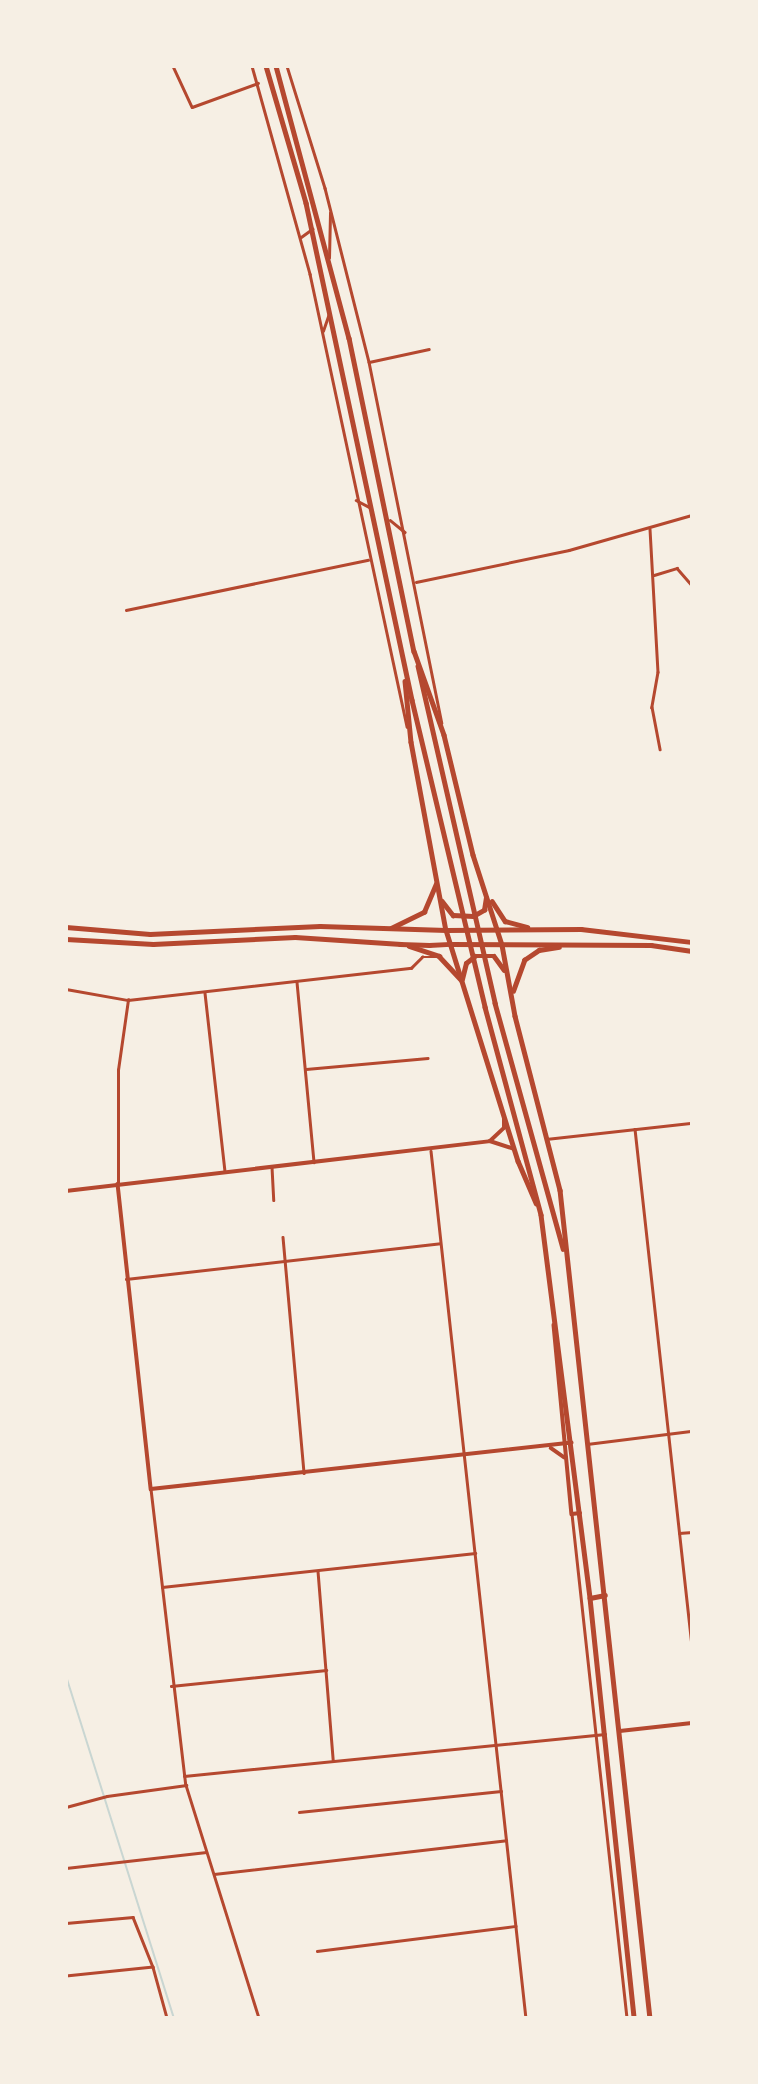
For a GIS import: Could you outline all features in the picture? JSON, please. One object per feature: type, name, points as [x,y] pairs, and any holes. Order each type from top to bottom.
[{"type":"main road","points":[[266,66],[312,229],[404,661],[458,895],[540,1210],[590,1598],[634,2018]]},
{"type":"main road","points":[[276,66],[323,233],[349,338],[390,520],[414,651],[487,967],[564,1253]]},
{"type":"main road","points":[[312,229],[323,233]]},
{"type":"main road","points":[[335,340],[344,343],[349,338]]},
{"type":"main road","points":[[414,651],[444,735],[498,930],[512,1003],[563,1207],[564,1253],[605,1595],[650,2018]]},
{"type":"main road","points":[[404,661],[411,743],[437,869],[446,930],[514,1149],[540,1210]]},
{"type":"main road","points":[[386,929],[415,919],[427,909],[435,894],[437,869]]},
{"type":"main road","points":[[440,897],[453,915],[473,916],[485,909],[486,891]]},
{"type":"main road","points":[[486,891],[505,920],[539,929]]},
{"type":"main road","points":[[66,927],[150,934],[320,926],[446,930],[539,929],[625,932],[691,942]]},
{"type":"main road","points":[[66,939],[153,944],[295,937],[429,945],[651,944],[691,951]]},
{"type":"main road","points":[[400,944],[443,959],[461,981]]},
{"type":"main road","points":[[512,1003],[516,973],[524,960],[539,950],[574,944]]},
{"type":"main road","points":[[461,981],[467,960],[482,956],[498,959],[508,980]]},
{"type":"main road","points":[[590,1598],[605,1595]]},
{"type":"street","points":[[173,66],[192,107],[258,83]]},
{"type":"street","points":[[253,66],[301,239],[323,333],[368,560],[411,743]]},
{"type":"street","points":[[286,66],[330,208],[369,362],[416,582],[444,735]]},
{"type":"street","points":[[329,258],[330,208]]},
{"type":"street","points":[[301,239],[312,229]]},
{"type":"street","points":[[323,333],[330,311]]},
{"type":"street","points":[[369,362],[429,349]]},
{"type":"street","points":[[356,500],[371,508]]},
{"type":"street","points":[[416,582],[650,529],[691,515]]},
{"type":"street","points":[[390,520],[405,532]]},
{"type":"street","points":[[650,529],[658,672],[652,707],[660,749]]},
{"type":"street","points":[[126,610],[368,560]]},
{"type":"street","points":[[653,575],[677,568],[691,583]]},
{"type":"street","points":[[66,989],[128,1000],[411,968],[422,957],[443,959]]},
{"type":"street","points":[[296,982],[314,1162]]},
{"type":"street","points":[[205,993],[225,1171]]},
{"type":"street","points":[[128,1000],[118,1070],[118,1184],[171,1686],[186,1785],[259,2018]]},
{"type":"street","points":[[306,1069],[428,1058]]},
{"type":"street","points":[[491,1142],[504,1128],[504,1115]]},
{"type":"street","points":[[546,1139],[691,1123]]},
{"type":"street","points":[[635,1129],[691,1646]]},
{"type":"street","points":[[66,1191],[491,1142],[514,1149]]},
{"type":"street","points":[[430,1151],[526,2018]]},
{"type":"street","points":[[272,1167],[274,1200]]},
{"type":"street","points":[[282,1237],[304,1473]]},
{"type":"street","points":[[126,1279],[440,1243]]},
{"type":"street","points":[[556,1320],[553,1341],[627,2018]]},
{"type":"street","points":[[587,1444],[691,1431]]},
{"type":"street","points":[[151,1489],[549,1448],[571,1443]]},
{"type":"street","points":[[549,1448],[565,1458]]},
{"type":"street","points":[[572,1514],[580,1513]]},
{"type":"street","points":[[679,1533],[691,1532]]},
{"type":"street","points":[[161,1587],[475,1553]]},
{"type":"street","points":[[318,1571],[333,1759]]},
{"type":"street","points":[[585,1643],[595,1641]]},
{"type":"street","points":[[171,1686],[326,1670]]},
{"type":"street","points":[[620,1731],[691,1723]]},
{"type":"street","points":[[184,1776],[494,1742],[605,1734]]},
{"type":"street","points":[[66,1807],[101,1797],[186,1785]]},
{"type":"street","points":[[299,1812],[501,1791]]},
{"type":"street","points":[[213,1874],[506,1840]]},
{"type":"street","points":[[66,1868],[206,1852]]},
{"type":"street","points":[[66,1923],[133,1917],[153,1966],[167,2018]]},
{"type":"street","points":[[317,1951],[515,1926]]},
{"type":"street","points":[[66,1976],[153,1966]]},
{"type":"waterway","points":[[66,1676],[174,2018]]}]
